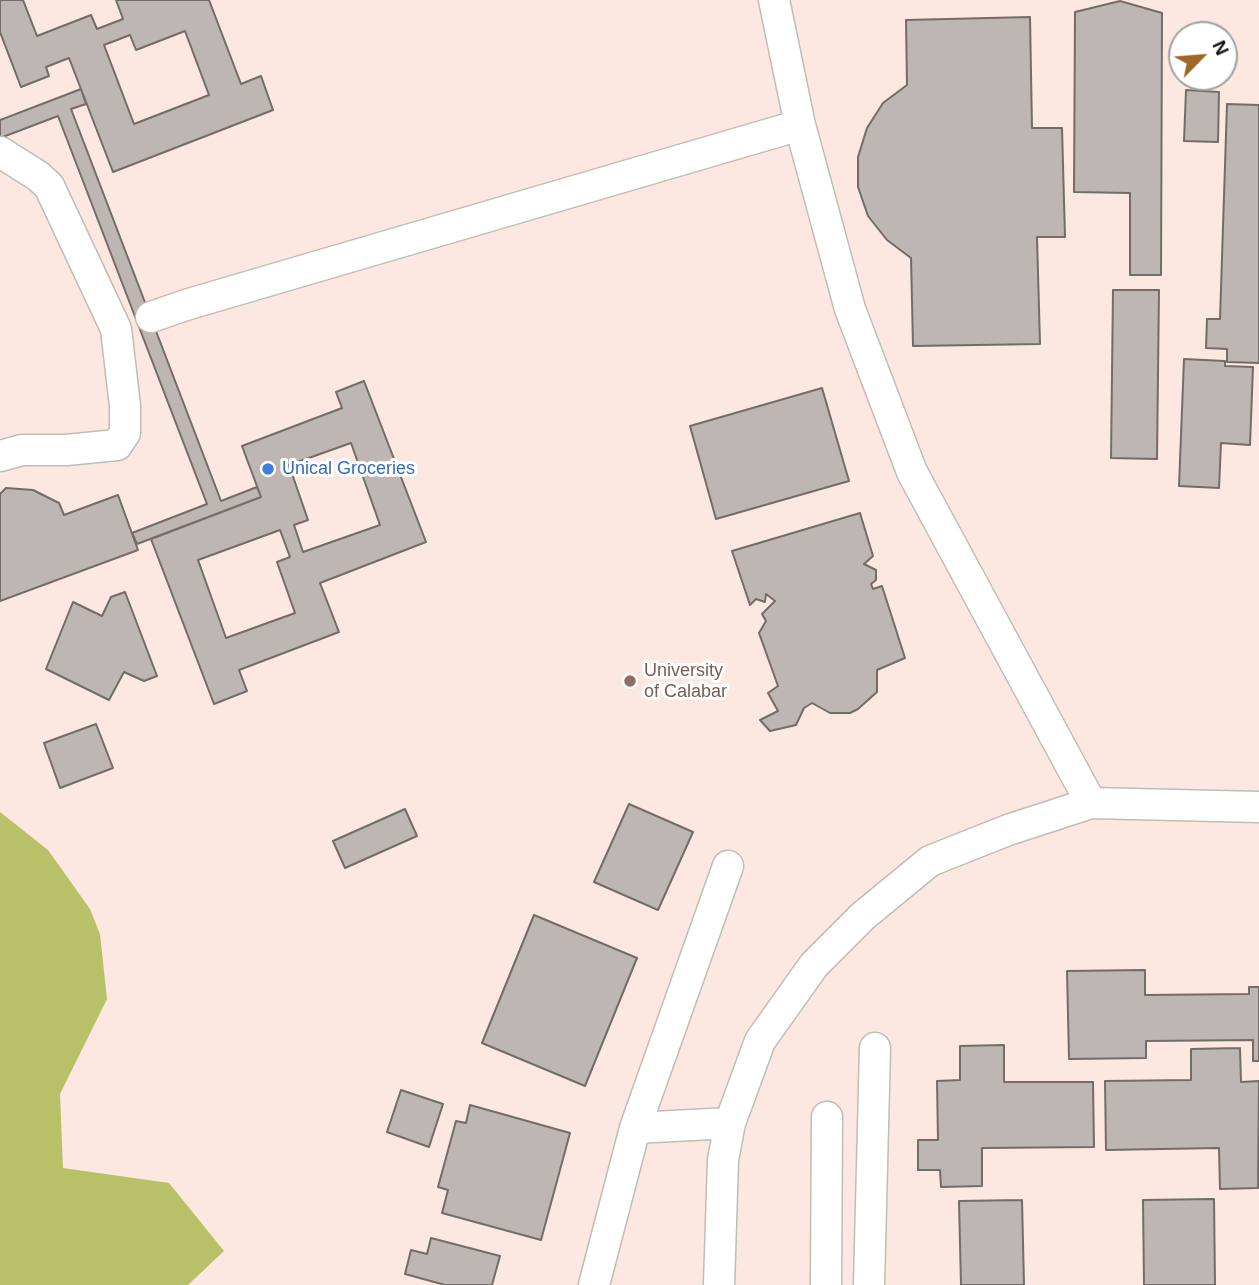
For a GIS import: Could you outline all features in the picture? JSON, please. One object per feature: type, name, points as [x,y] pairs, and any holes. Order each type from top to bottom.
[{"type":"street","points":[[774,0],[800,125],[850,309],[912,472],[1091,803]]},
{"type":"street","points":[[135,323],[202,300],[800,125]]},
{"type":"street","points":[[0,152],[49,186],[135,323],[125,406],[125,433],[117,445],[66,450],[22,450],[0,456]]},
{"type":"street","points":[[719,1285],[723,1160],[730,1123],[760,1041],[814,965],[863,916],[930,861],[1008,830],[1091,803],[1259,807]]},
{"type":"street","points":[[594,1285],[635,1128],[728,866]]},
{"type":"street","points":[[869,1285],[875,1048]]},
{"type":"street","points":[[826,1285],[827,1117]]},
{"type":"street","points":[[635,1128],[730,1123]]},
{"type":"shaded area","name":"University of Calabar","points":[[0,0],[1259,0],[1259,1285],[0,1285]]},
{"type":"green space","points":[[0,812],[48,850],[90,909],[100,934],[107,999],[60,1094],[63,1168],[169,1183],[224,1251],[188,1285],[0,1285]]},
{"type":"building","points":[[0,0],[23,0],[37,36],[91,15],[97,29],[123,19],[116,0],[209,0],[241,84],[261,76],[273,110],[113,172],[69,58],[46,67],[49,76],[21,87],[0,32]],"holes":[[[185,31],[209,95],[134,124],[104,45],[130,35],[136,50]]]},
{"type":"building","points":[[1120,1],[1162,13],[1161,275],[1130,275],[1130,193],[1074,192],[1075,12]]},
{"type":"building","points":[[1030,17],[1032,128],[1062,128],[1065,237],[1037,237],[1040,344],[913,346],[911,258],[887,240],[868,216],[858,187],[858,157],[867,128],[883,103],[907,85],[906,20]]},
{"type":"building","points":[[81,89],[86,104],[71,109],[221,501],[257,487],[261,497],[137,544],[132,533],[207,504],[58,116],[0,138],[0,120]]},
{"type":"building","points":[[1186,91],[1219,92],[1218,142],[1184,141]]},
{"type":"building","points":[[1227,104],[1259,105],[1259,363],[1227,362],[1227,349],[1206,348],[1207,319],[1220,319]]},
{"type":"building","points":[[1113,290],[1159,290],[1157,459],[1111,458]]},
{"type":"building","points":[[1184,359],[1225,361],[1225,366],[1253,367],[1250,445],[1221,443],[1219,488],[1179,486]]},
{"type":"building","points":[[364,381],[426,542],[320,583],[339,632],[239,670],[247,691],[214,704],[151,539],[261,497],[242,446],[342,408],[336,392]],"holes":[[[351,443],[380,525],[303,552],[294,525],[308,520],[289,465]],[[280,530],[290,557],[277,562],[295,613],[226,638],[198,560]]]},
{"type":"building","points":[[822,388],[849,481],[716,519],[690,426]]},
{"type":"building","points":[[6,488],[33,490],[59,503],[64,515],[118,495],[138,550],[0,601],[0,494]]},
{"type":"building","points":[[860,513],[873,556],[864,564],[876,570],[876,580],[871,584],[873,589],[882,586],[905,658],[877,670],[877,692],[858,709],[850,713],[830,713],[812,703],[804,708],[796,725],[770,731],[760,720],[778,711],[768,693],[778,686],[759,633],[766,621],[762,614],[775,601],[766,594],[765,602],[756,599],[750,605],[732,551]]},
{"type":"building","points":[[125,592],[157,676],[144,681],[124,672],[109,700],[46,669],[73,602],[102,616],[111,597]]},
{"type":"building","points":[[96,724],[113,768],[60,788],[44,743]]},
{"type":"building","points":[[629,804],[693,832],[658,910],[594,882]]},
{"type":"building","points":[[405,809],[417,836],[345,868],[333,841]]},
{"type":"building","points":[[534,915],[637,958],[585,1086],[482,1043]]},
{"type":"building","points":[[1145,970],[1145,995],[1249,994],[1249,987],[1259,987],[1259,1061],[1253,1061],[1253,1040],[1146,1041],[1146,1058],[1069,1059],[1067,971]]},
{"type":"building","points":[[1004,1045],[1004,1082],[1093,1082],[1094,1147],[982,1148],[982,1186],[941,1187],[940,1170],[918,1170],[918,1140],[938,1140],[937,1081],[960,1080],[960,1046]]},
{"type":"building","points":[[1240,1048],[1241,1082],[1259,1081],[1258,1188],[1220,1189],[1219,1148],[1106,1150],[1105,1081],[1191,1080],[1191,1049]]},
{"type":"building","points":[[401,1090],[443,1104],[429,1147],[387,1132]]},
{"type":"building","points":[[470,1105],[570,1133],[541,1240],[442,1213],[448,1190],[438,1187],[456,1121],[466,1123]]},
{"type":"building","points":[[1214,1199],[1215,1285],[1144,1285],[1143,1200]]},
{"type":"building","points":[[1022,1200],[1024,1285],[961,1285],[959,1201]]},
{"type":"building","points":[[431,1238],[500,1256],[492,1285],[445,1285],[405,1274],[411,1250],[427,1254]]},
{"type":"place","name":"Unical Groceries","points":[[268,469]]},
{"type":"place","name":"University of Calabar","points":[[630,681]]}]
